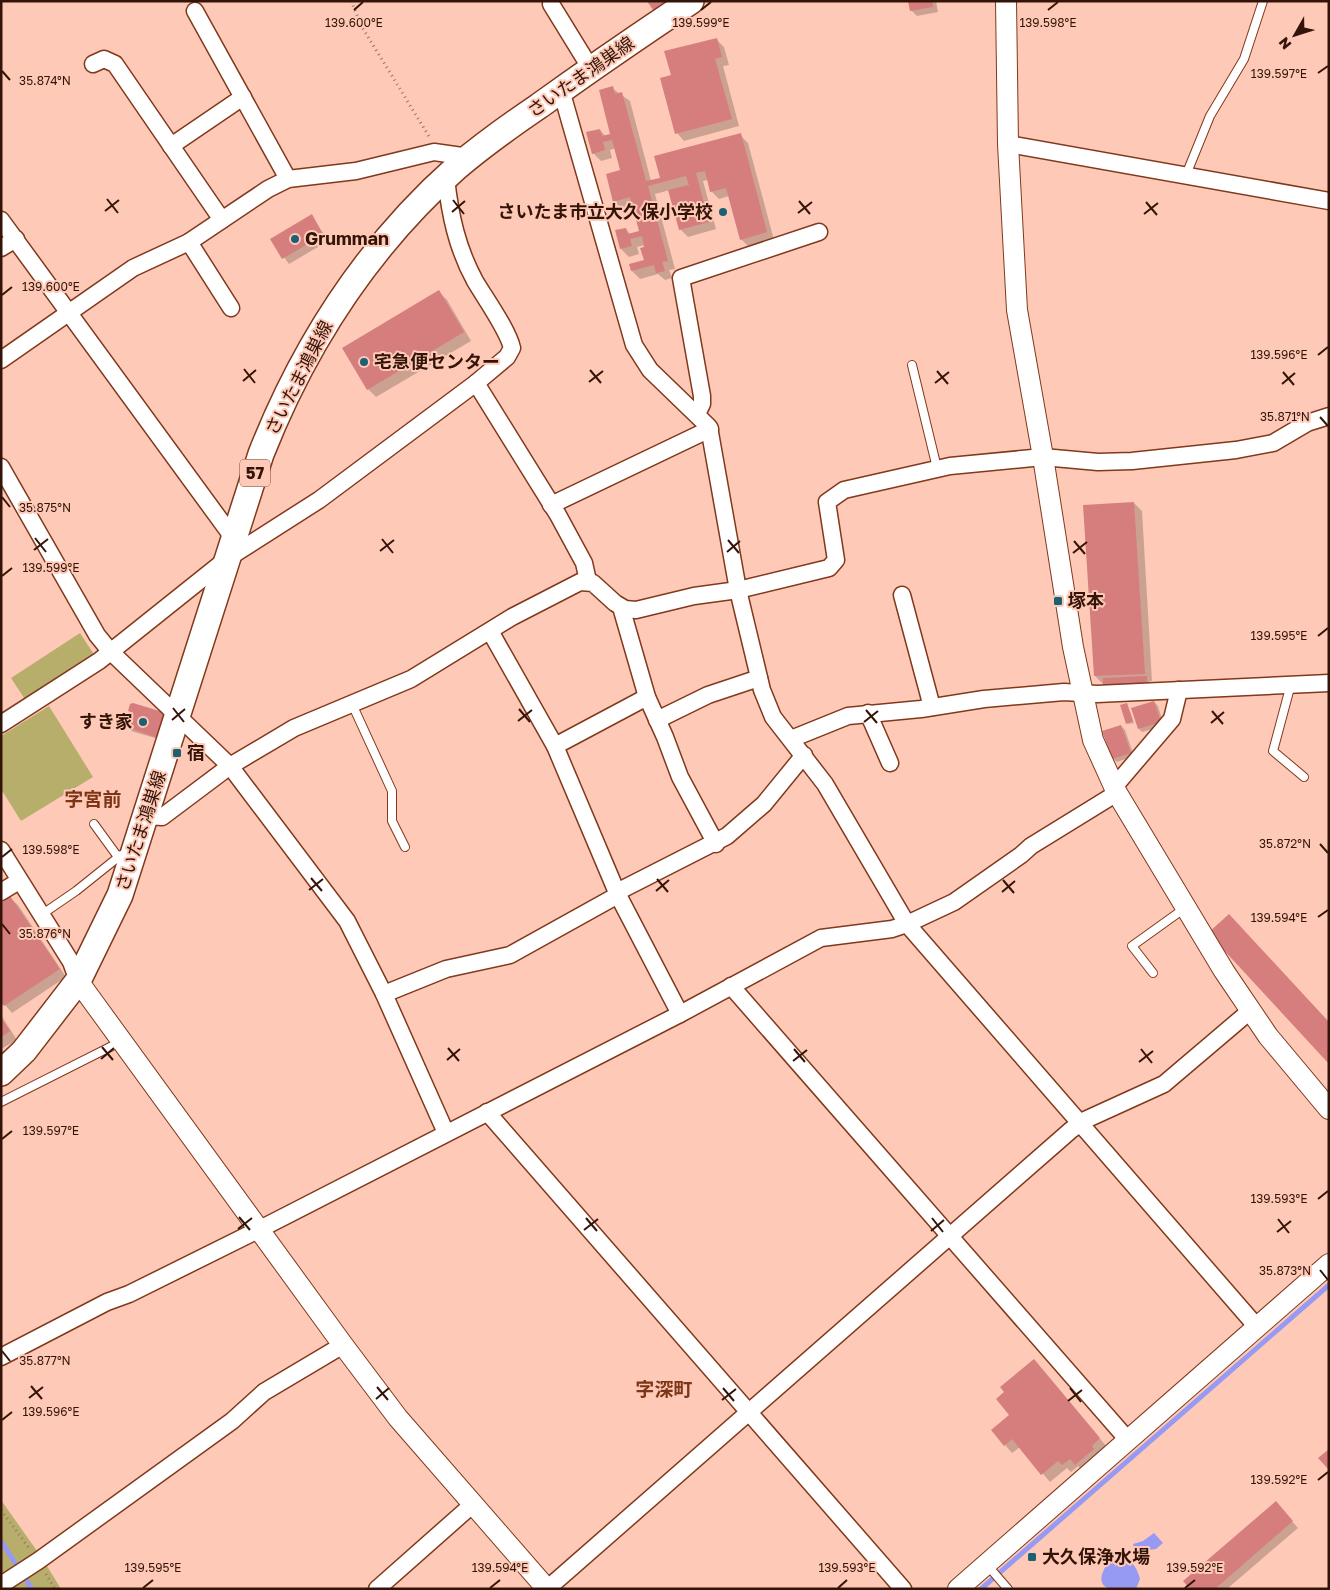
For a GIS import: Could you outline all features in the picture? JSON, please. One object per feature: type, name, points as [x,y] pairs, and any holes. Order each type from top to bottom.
[{"type":"main road","name":"さいたま鴻巣線","points":[[1,1073],[30,1043],[78,981],[120,895],[126,856],[147,816],[270,431],[310,349],[341,299],[369,261],[410,214],[469,157],[561,90],[690,2]]},
{"type":"street","points":[[1006,1],[1008,144],[1017,310],[1082,693],[1093,740],[1116,790],[1186,908],[1250,1010],[1283,1055],[1327,1103]]},
{"type":"street","points":[[551,4],[591,69]]},
{"type":"street","points":[[195,11],[288,179]]},
{"type":"street","points":[[93,64],[104,58],[115,64],[222,220]]},
{"type":"street","points":[[561,90],[634,345],[650,370],[697,414],[710,429],[738,590],[759,678],[770,712],[825,784],[907,924],[1257,1327]]},
{"type":"street","points":[[171,146],[243,97]]},
{"type":"street","points":[[1008,144],[1329,201]]},
{"type":"street","points":[[1,360],[133,268],[189,242],[268,189],[288,179],[356,171],[434,152],[469,157]]},
{"type":"street","points":[[1,724],[110,651],[231,549],[319,500],[476,383],[507,357],[512,345],[470,270],[460,248],[451,216],[446,178]]},
{"type":"street","points":[[1,220],[70,312],[231,549]]},
{"type":"street","points":[[697,414],[702,404],[702,396],[681,278],[819,232]]},
{"type":"street","points":[[1,248],[16,239]]},
{"type":"street","points":[[189,242],[231,308]]},
{"type":"street","points":[[476,383],[551,505],[584,563],[588,582]]},
{"type":"street","points":[[147,816],[162,817],[230,766],[302,724],[412,678],[490,631],[576,583],[588,582],[597,585],[621,607],[630,610],[688,597],[738,590],[829,568],[836,560],[827,502],[844,490],[937,468],[1043,457],[1098,462],[1132,461],[1236,450],[1273,443],[1307,423],[1329,416]]},
{"type":"street","points":[[551,505],[710,429]]},
{"type":"street","points":[[1,467],[86,619],[110,651],[230,766],[347,921],[384,994],[446,1133]]},
{"type":"street","points":[[902,595],[932,707]]},
{"type":"street","points":[[621,607],[647,697],[680,776],[716,844]]},
{"type":"street","points":[[490,631],[555,746],[618,893],[680,1014]]},
{"type":"street","points":[[657,720],[708,695],[759,678]]},
{"type":"street","points":[[791,739],[840,717],[984,699],[1064,692],[1097,694],[1329,682]]},
{"type":"street","points":[[1,1357],[107,1302],[128,1294],[258,1230],[680,1014],[821,938],[892,929],[954,902],[1031,846],[1116,790],[1172,719],[1179,690]]},
{"type":"street","points":[[555,746],[647,697]]},
{"type":"street","points":[[868,713],[890,763]]},
{"type":"street","points":[[384,994],[446,968],[510,955],[618,893],[716,844],[754,814],[804,755]]},
{"type":"street","points":[[1,850],[71,962],[78,981],[258,1230],[404,1425],[547,1589],[1080,1123],[1164,1084],[1250,1010]]},
{"type":"street","points":[[1,892],[19,881]]},
{"type":"street","points":[[731,986],[1128,1440]]},
{"type":"street","points":[[487,1112],[904,1589]]},
{"type":"street","points":[[958,1589],[1329,1264]]},
{"type":"street","points":[[6,1582],[232,1421],[264,1392],[343,1345]]},
{"type":"street","points":[[377,1589],[472,1505]]},
{"type":"lane","points":[[1186,175],[1210,116],[1244,59],[1263,1]]},
{"type":"lane","points":[[912,365],[937,468]]},
{"type":"lane","points":[[1291,684],[1273,750],[1304,777]]},
{"type":"lane","points":[[352,704],[392,791],[392,821],[405,847]]},
{"type":"lane","points":[[41,915],[126,856],[94,824]]},
{"type":"lane","points":[[1153,972],[1132,946],[1186,908]]},
{"type":"lane","points":[[1,1102],[122,1041]]},
{"type":"lane","points":[[986,1564],[1008,1589]]},
{"type":"path","points":[[351,1],[362,27],[432,141],[434,152]]},
{"type":"shaded area","points":[[80,633],[95,656],[26,701],[11,678]]},
{"type":"shaded area","points":[[49,706],[93,777],[21,821],[1,789],[1,736]]},
{"type":"shaded area","points":[[1,1500],[42,1558],[61,1589],[1,1589]]},
{"type":"water","points":[[1154,1533],[1163,1543],[1156,1549],[1135,1552],[1133,1544],[1143,1541]]},
{"type":"water","points":[[1115,1557],[1125,1559],[1135,1566],[1140,1579],[1136,1589],[1111,1589],[1102,1583],[1101,1579],[1104,1569]]},
{"type":"building","points":[[647,1],[665,1],[653,10]]},
{"type":"building","points":[[908,1],[932,1],[933,7],[910,11]]},
{"type":"building","points":[[717,38],[722,57],[715,59],[732,119],[675,134],[660,78],[671,75],[664,51]]},
{"type":"building","points":[[613,86],[615,94],[622,92],[646,181],[660,178],[654,156],[741,133],[767,232],[740,240],[726,188],[710,192],[705,171],[696,173],[709,222],[679,230],[668,190],[689,185],[686,176],[648,186],[668,261],[662,262],[665,271],[656,273],[654,265],[631,271],[629,264],[644,260],[640,248],[644,247],[642,236],[630,239],[632,246],[620,249],[615,230],[626,228],[628,234],[639,231],[630,197],[613,202],[606,174],[620,170],[612,140],[603,142],[605,150],[592,154],[586,132],[600,129],[602,136],[610,134],[599,90]]},
{"type":"building","points":[[312,214],[323,235],[282,259],[270,239]]},
{"type":"building","points":[[439,290],[464,332],[367,390],[342,348]]},
{"type":"building","points":[[1134,502],[1145,674],[1094,676],[1083,505]]},
{"type":"building","points":[[1147,676],[1147,686],[1103,688],[1103,678]]},
{"type":"building","points":[[1154,701],[1161,722],[1138,729],[1131,708]]},
{"type":"building","points":[[133,703],[166,713],[158,738],[126,727],[131,712],[128,711],[130,704]]},
{"type":"building","points":[[1127,703],[1133,721],[1126,724],[1120,705]]},
{"type":"building","points":[[1121,725],[1131,753],[1112,759],[1102,731]]},
{"type":"building","points":[[10,896],[60,969],[4,1006],[1,1003],[1,902]]},
{"type":"building","points":[[1229,914],[1329,1022],[1329,1064],[1208,933]]},
{"type":"building","points":[[1,1018],[10,1031],[1,1037]]},
{"type":"building","points":[[1034,1359],[1100,1438],[1092,1446],[1094,1449],[1075,1465],[1070,1459],[1062,1465],[1058,1461],[1041,1475],[1012,1439],[1004,1446],[991,1430],[1009,1415],[996,1399],[1004,1392],[1000,1387]]},
{"type":"building","points":[[1329,1449],[1329,1470],[1318,1458]]},
{"type":"building","points":[[1276,1501],[1293,1521],[1215,1589],[1190,1589],[1183,1581]]},
{"type":"waterway","points":[[981,1589],[1329,1285]]},
{"type":"waterway","points":[[1,1541],[32,1589]]},
{"type":"place","name":"さいたま市立大久保小学校","points":[[723,212]]},
{"type":"place","name":"Grumman","points":[[295,239]]},
{"type":"place","name":"宅急便センター","points":[[364,362]]},
{"type":"place","name":"塚本","points":[[1058,601]]},
{"type":"place","name":"すき家","points":[[143,722]]},
{"type":"place","name":"宿","points":[[177,753]]},
{"type":"place","name":"大久保浄水場","points":[[1032,1557]]},
{"type":"district","name":"字宮前","points":[[93,799]]},
{"type":"district","name":"字深町","points":[[664,1389]]}]
